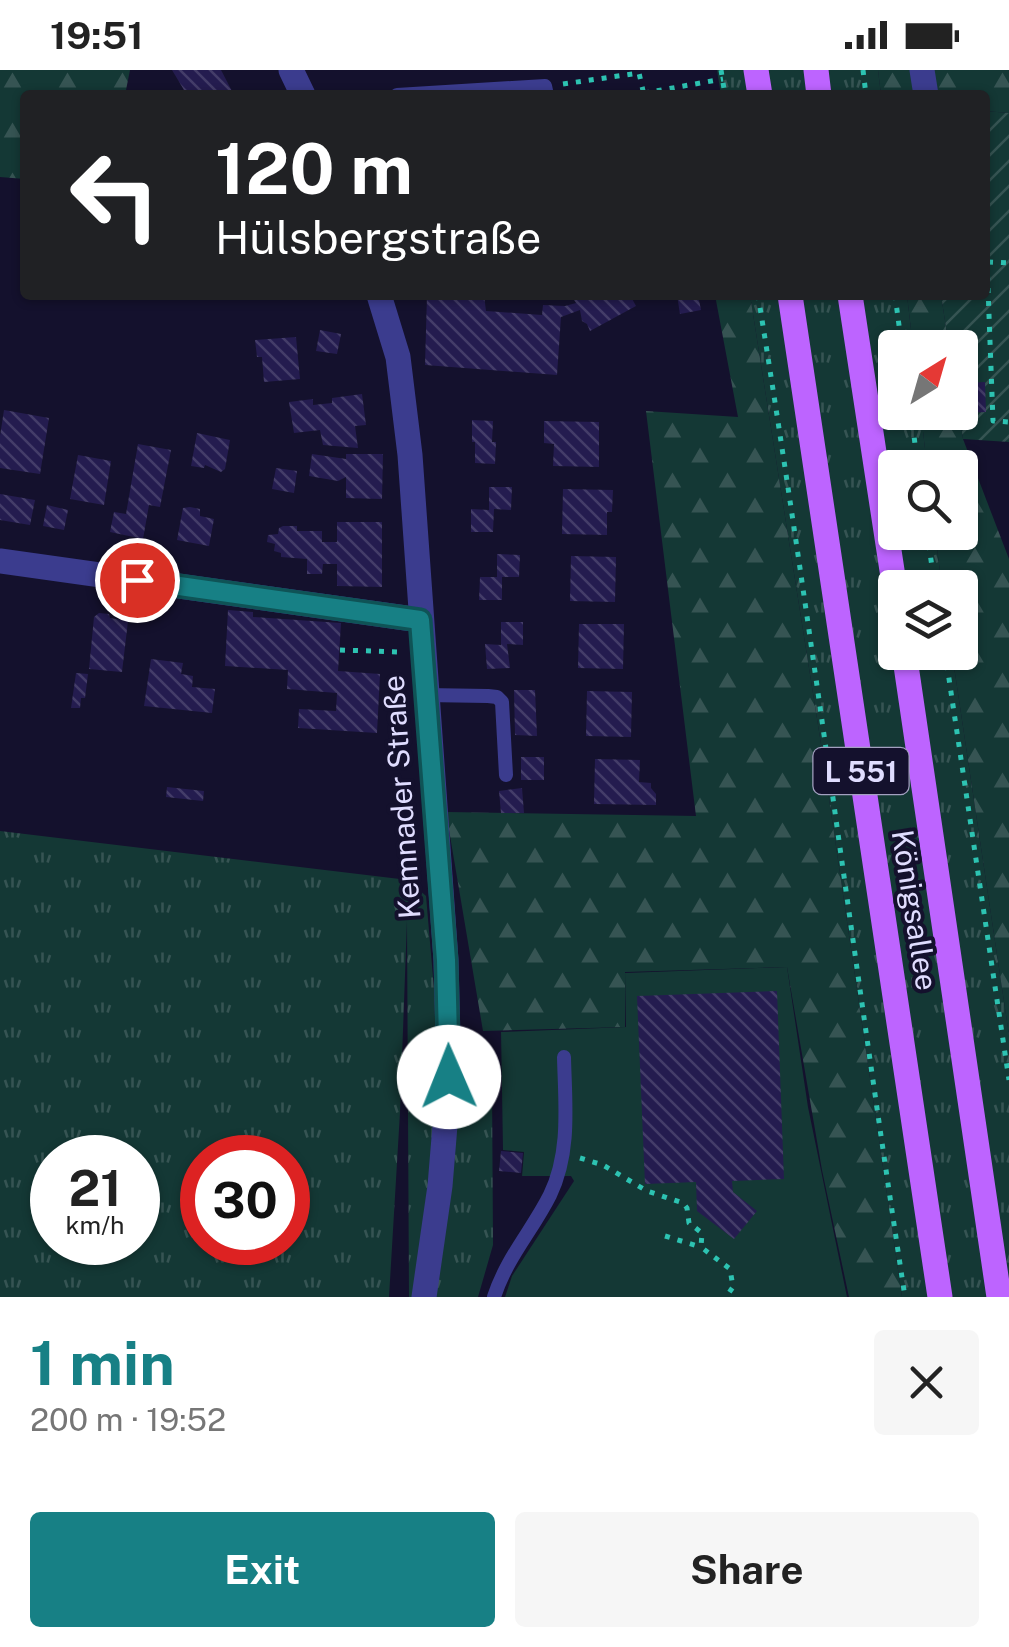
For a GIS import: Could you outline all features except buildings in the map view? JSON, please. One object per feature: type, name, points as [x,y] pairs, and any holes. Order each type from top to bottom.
[{"type":"main road","name":"Königsallee","points":[[791,300],[940,1297]]},
{"type":"main road","points":[[851,300],[892,570]]},
{"type":"main road","name":"Königsallee","points":[[907,670],[999,1297]]},
{"type":"street","name":"Kemnader Straße","points":[[381,300],[398,358],[410,456],[446,960],[449,1077],[440,1186],[424,1297]]},
{"type":"street","points":[[0,561],[420,620]]},
{"type":"lane","points":[[426,694],[488,696],[502,702],[506,775]]},
{"type":"lane","points":[[494,1297],[502,1272],[551,1193],[566,1141],[564,1056]]},
{"type":"path","points":[[721,70],[724,90]]},
{"type":"path","points":[[551,90],[639,73],[643,90]]},
{"type":"path","points":[[665,90],[723,79]]},
{"type":"path","points":[[759,300],[905,1297]]},
{"type":"path","points":[[896,300],[900,330]]},
{"type":"path","points":[[988,300],[993,421],[1009,422]]},
{"type":"path","points":[[340,650],[423,652]]},
{"type":"path","points":[[948,670],[1009,1080]]},
{"type":"path","points":[[562,1154],[603,1164],[647,1191],[684,1203],[689,1223],[702,1233],[702,1247]]},
{"type":"path","points":[[665,1236],[702,1247],[730,1268],[734,1287],[726,1297]]},
{"type":"green space","points":[[0,70],[130,70],[126,90],[20,90],[20,179],[0,177]]},
{"type":"green space","points":[[717,70],[878,70],[880,90],[720,90]]},
{"type":"green space","points":[[878,70],[1009,70],[1009,113],[990,111],[990,90],[880,90]]},
{"type":"green space","points":[[990,111],[1009,113],[1009,442],[963,439],[962,430],[978,430],[978,330],[946,330],[942,300],[990,300]]},
{"type":"green space","points":[[716,300],[751,300],[902,1297],[849,1297],[822,1170],[787,967],[625,972],[625,1027],[483,1031],[446,812],[696,816],[646,411],[738,417]]},
{"type":"green space","points":[[751,300],[908,300],[911,330],[878,330],[878,430],[923,430],[925,450],[878,450],[878,550],[937,550],[940,570],[878,570],[878,670],[955,670],[1009,1035],[1009,1297],[902,1297]]},
{"type":"green space","points":[[908,300],[942,300],[946,330],[911,330]]},
{"type":"green space","points":[[923,430],[962,430],[967,450],[925,450]]},
{"type":"green space","points":[[978,478],[1009,559],[1009,1035],[955,670],[978,670],[978,570],[940,570],[937,550],[978,550]]},
{"type":"green space","points":[[0,831],[408,880],[426,896],[439,1047],[492,1082],[493,1245],[478,1297],[409,1297],[407,920],[389,1297],[0,1297]]},
{"type":"green space","points":[[787,967],[808,1107],[847,1297],[505,1297],[512,1276],[574,1181],[571,1176],[522,1176],[524,1152],[503,1150],[501,1032],[626,1027],[625,973]]},
{"type":"route","points":[[137,580],[420,620],[446,960],[449,1077]]}]
